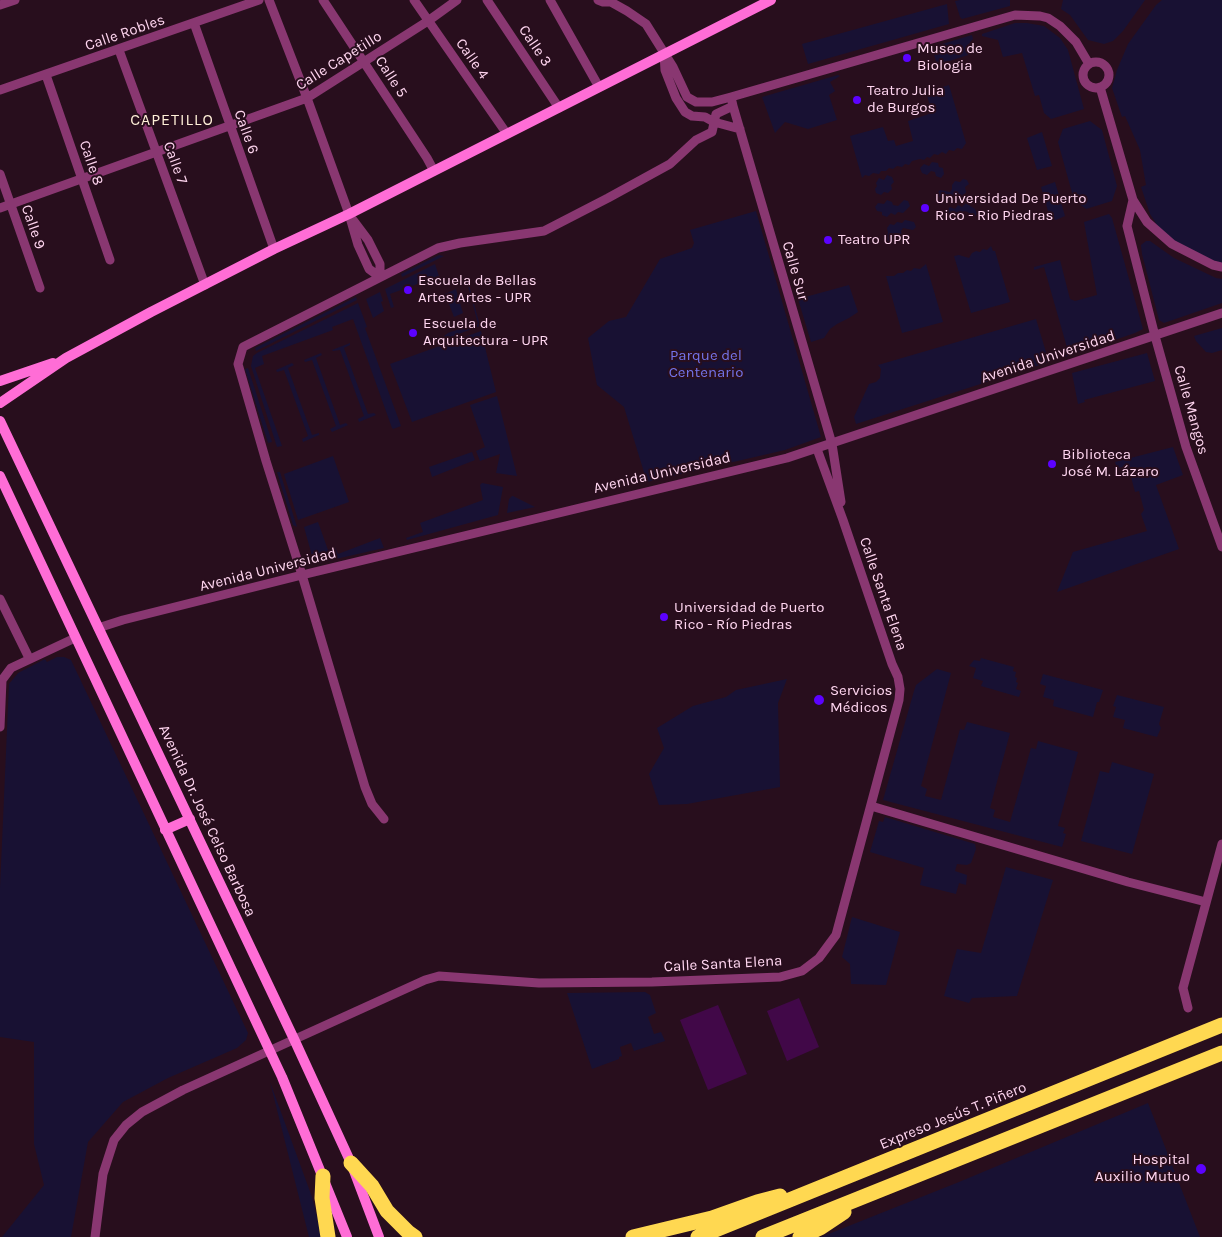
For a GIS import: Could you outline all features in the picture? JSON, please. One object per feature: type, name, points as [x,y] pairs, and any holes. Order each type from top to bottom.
[{"type":"highway","name":"Expreso Jesús T. Piñero","points":[[698,1237],[1222,1026]]},
{"type":"highway","points":[[763,1237],[1222,1053]]},
{"type":"highway","points":[[351,1163],[372,1186],[387,1211],[415,1237]]},
{"type":"highway","points":[[323,1176],[322,1198],[328,1237]]},
{"type":"highway","points":[[633,1237],[712,1218],[757,1202],[826,1186]]},
{"type":"highway","points":[[800,1237],[820,1228],[870,1195]]},
{"type":"main road","points":[[0,403],[66,358],[205,285],[771,0]]},
{"type":"main road","points":[[0,381],[66,358]]},
{"type":"main road","name":"Avenida Dr. José Celso Barbosa","points":[[0,421],[294,1039],[351,1163],[379,1237]]},
{"type":"main road","points":[[0,476],[269,1050],[347,1237]]},
{"type":"main road","points":[[166,830],[190,819]]},
{"type":"street","points":[[0,5],[15,0]]},
{"type":"street","name":"Calle Robles","points":[[0,90],[259,0]]},
{"type":"street","points":[[268,0],[307,98],[349,214],[368,240],[380,264],[380,277]]},
{"type":"street","name":"Calle 5","points":[[323,0],[428,158],[434,171]]},
{"type":"street","name":"Calle 4","points":[[414,0],[507,134]]},
{"type":"street","name":"Calle Capetillo","points":[[0,208],[307,98],[428,21],[457,0]]},
{"type":"street","name":"Calle 3","points":[[487,0],[559,108]]},
{"type":"street","points":[[550,0],[599,87]]},
{"type":"street","points":[[598,0],[611,2],[627,10],[646,24],[673,67],[687,97],[696,102],[732,101],[1015,15],[1048,18],[1060,26],[1076,42],[1089,64]]},
{"type":"street","name":"Calle 6","points":[[194,24],[274,249]]},
{"type":"street","name":"Calle 7","points":[[119,50],[205,285]]},
{"type":"street","points":[[664,54],[665,70],[676,98],[685,112],[692,116],[705,117],[714,122],[740,129]]},
{"type":"street","points":[[1099,62],[1107,68],[1108,78],[1106,83],[1100,87],[1092,88],[1084,82],[1083,72],[1089,64],[1099,62]]},
{"type":"street","name":"Calle 8","points":[[46,75],[110,260]]},
{"type":"street","points":[[1100,87],[1133,200],[1147,222],[1172,244],[1213,265],[1222,267]]},
{"type":"street","points":[[384,819],[372,804],[365,787],[238,364],[243,347],[438,248],[544,231],[670,164],[696,140],[712,132],[716,114],[732,101]]},
{"type":"street","name":"Calle Sur","points":[[732,101],[832,444]]},
{"type":"street","name":"Calle 9","points":[[0,174],[40,288]]},
{"type":"street","name":"Calle Mangos","points":[[1133,200],[1127,226],[1155,336],[1186,447],[1222,547]]},
{"type":"street","name":"Avenida Universidad","points":[[98,628],[122,620],[302,575],[787,458],[1222,313]]},
{"type":"street","name":"Calle Santa Elena","points":[[832,444],[843,520]]},
{"type":"street","name":"Calle Santa Elena","points":[[95,1237],[103,1174],[114,1140],[126,1125],[142,1112],[183,1090],[413,984],[439,976],[539,983],[652,982],[780,977],[802,970],[820,958],[836,935],[899,700],[900,689],[898,677],[817,449]]},
{"type":"street","points":[[0,599],[29,658]]},
{"type":"street","points":[[0,727],[2,680],[11,668],[75,638]]},
{"type":"street","points":[[871,806],[1120,879],[1206,902]]},
{"type":"street","points":[[1188,1008],[1183,988],[1222,844]]},
{"type":"green space","points":[[1010,0],[1010,6],[962,19],[955,1]]},
{"type":"green space","points":[[1063,0],[1145,0],[1123,31],[1113,41],[1104,44],[1088,40],[1070,15],[1061,9]]},
{"type":"green space","points":[[1162,0],[1222,0],[1222,263],[1214,262],[1174,242],[1159,228],[1150,214],[1141,187],[1146,185],[1140,150],[1125,116],[1122,117],[1112,88],[1128,44],[1156,5]]},
{"type":"green space","points":[[947,4],[949,24],[808,64],[802,44]]},
{"type":"green space","points":[[1015,23],[1044,26],[1060,38],[1068,50],[1084,109],[1051,119],[1044,113],[1039,95],[1035,96],[1022,53],[1003,57],[998,40],[982,36],[982,34]]},
{"type":"green space","points":[[972,35],[973,39],[966,47],[968,55],[937,65],[932,47]]},
{"type":"green space","points":[[840,76],[830,82],[835,91],[829,95],[837,120],[808,129],[785,122],[775,133],[762,97]]},
{"type":"green space","points":[[949,85],[966,143],[962,149],[949,150],[946,154],[942,152],[938,155],[934,154],[924,160],[912,161],[909,165],[897,166],[893,169],[889,168],[886,171],[881,171],[879,174],[873,173],[862,178],[850,136],[883,127],[888,141],[894,140],[896,146],[913,141],[908,121],[932,113],[926,92]]},
{"type":"green space","points":[[1090,121],[1102,130],[1117,186],[1112,201],[1086,209],[1074,200],[1058,142],[1063,129]]},
{"type":"green space","points":[[1042,132],[1052,166],[1037,170],[1027,138]]},
{"type":"green space","points":[[932,162],[938,163],[939,167],[943,168],[944,174],[941,178],[936,176],[935,172],[931,171],[927,175],[922,173],[920,168],[924,164],[929,166]]},
{"type":"green space","points":[[887,175],[892,177],[894,182],[891,185],[892,189],[888,193],[884,192],[881,195],[876,193],[876,183],[879,178],[884,180]]},
{"type":"green space","points":[[963,179],[967,180],[969,184],[965,187],[966,192],[963,196],[951,197],[947,200],[939,197],[937,193],[940,190],[950,192],[955,181],[960,182]]},
{"type":"green space","points":[[1055,182],[1065,216],[1056,220],[1050,218],[1041,187]]},
{"type":"green space","points":[[887,200],[892,202],[893,205],[898,206],[904,200],[908,201],[910,206],[903,213],[898,212],[895,215],[891,213],[887,217],[882,215],[882,212],[877,211],[875,207],[878,203],[884,204]]},
{"type":"green space","points":[[966,203],[975,209],[977,214],[974,217],[964,211],[960,215],[955,214],[949,220],[944,219],[943,214],[950,207],[955,209],[958,205],[962,207]]},
{"type":"green space","name":"Parque del Centenario","points":[[756,211],[821,437],[785,450],[647,482],[624,407],[597,385],[588,338],[609,321],[626,317],[660,259],[692,248],[694,243],[690,230]]},
{"type":"green space","points":[[1109,214],[1112,218],[1143,329],[1065,357],[1064,353],[1068,351],[1044,267],[1034,270],[1034,267],[1060,260],[1070,299],[1075,301],[1097,295],[1084,222]]},
{"type":"green space","points":[[905,220],[914,222],[916,227],[913,230],[903,228],[901,231],[902,235],[898,239],[894,239],[891,242],[886,241],[887,228],[890,224],[902,223]]},
{"type":"green space","points":[[1146,241],[1150,241],[1174,258],[1222,279],[1222,303],[1164,323],[1159,320],[1142,254],[1141,245]]},
{"type":"green space","points":[[991,246],[993,251],[995,251],[1010,302],[971,313],[954,256],[959,255],[969,258],[972,253],[980,252],[983,249],[987,250]]},
{"type":"green space","points":[[439,255],[444,256],[402,277],[401,274]]},
{"type":"green space","points":[[435,264],[439,276],[390,294],[394,307],[391,308],[385,289]]},
{"type":"green space","points":[[926,264],[943,322],[902,333],[886,276],[894,276],[907,270],[911,271],[914,268],[920,269]]},
{"type":"green space","points":[[469,285],[480,326],[445,339],[444,336],[448,333],[478,324]]},
{"type":"green space","points":[[849,285],[858,312],[830,329],[824,338],[811,342],[798,299]]},
{"type":"green space","points":[[456,289],[463,313],[454,317],[445,294]]},
{"type":"green space","points":[[380,292],[384,311],[373,318],[366,299]]},
{"type":"green space","points":[[356,297],[357,300],[256,351],[255,348]]},
{"type":"green space","points":[[358,303],[367,327],[365,328],[401,426],[392,428],[353,319],[332,327],[333,330],[262,356],[264,364],[255,368],[282,446],[277,447],[251,366],[253,356]]},
{"type":"green space","points":[[1036,319],[1049,362],[856,424],[854,417],[869,384],[876,382],[880,378],[881,369],[878,365]]},
{"type":"green space","points":[[1222,328],[1222,350],[1212,353],[1206,352],[1194,336]]},
{"type":"green space","points":[[481,331],[496,392],[412,422],[390,364]]},
{"type":"green space","points":[[350,343],[350,345],[344,348],[368,414],[374,413],[376,415],[359,422],[358,419],[364,416],[340,350],[332,350]]},
{"type":"green space","points":[[321,353],[322,355],[316,358],[340,425],[346,423],[348,425],[332,432],[330,429],[336,426],[312,360],[305,362],[304,360]]},
{"type":"green space","points":[[1147,353],[1155,381],[1084,400],[1085,402],[1078,404],[1072,373]]},
{"type":"green space","points":[[292,363],[294,365],[288,368],[312,435],[319,433],[319,435],[303,442],[302,439],[308,436],[284,370],[277,372],[276,370]]},
{"type":"green space","points":[[248,368],[272,442],[268,443],[245,369]]},
{"type":"green space","points":[[497,396],[517,476],[496,473],[500,454],[480,461],[476,451],[485,447],[470,405]]},
{"type":"green space","points":[[1173,447],[1183,475],[1156,485],[1179,549],[1057,592],[1073,552],[1147,531],[1141,514],[1144,510],[1139,491],[1135,492],[1128,466],[1117,468],[1115,462]]},
{"type":"green space","points":[[472,452],[475,460],[432,477],[429,467]]},
{"type":"green space","points":[[333,456],[349,502],[298,520],[284,474]]},
{"type":"green space","points":[[277,472],[280,472],[297,527],[293,525]]},
{"type":"green space","points":[[482,483],[503,487],[498,515],[407,540],[406,538],[423,532],[420,523],[483,500],[480,485]]},
{"type":"green space","points":[[512,496],[535,507],[507,513],[509,499]]},
{"type":"green space","points":[[318,522],[328,550],[335,547],[338,554],[380,538],[384,548],[314,563],[304,527]]},
{"type":"green space","points":[[57,657],[71,660],[248,1033],[246,1040],[237,1048],[168,1078],[123,1102],[88,1142],[71,1237],[2,1237],[44,1185],[34,1144],[34,1042],[0,1037],[0,888],[9,684],[18,673],[45,659],[47,662]]},
{"type":"green space","points":[[981,658],[1014,667],[1013,671],[1016,672],[1015,677],[1018,683],[1016,689],[1021,691],[1019,697],[981,686],[983,681],[973,678],[976,668],[969,666],[974,660],[980,661]]},
{"type":"green space","points":[[937,669],[951,673],[921,786],[927,789],[925,796],[941,800],[960,729],[964,730],[967,722],[1010,733],[990,808],[995,810],[993,817],[1010,822],[1031,748],[1036,749],[1038,741],[1078,752],[1058,826],[1065,828],[1063,833],[1066,834],[1062,847],[883,800],[916,685]]},
{"type":"green space","points":[[1043,674],[1103,690],[1093,717],[1053,706],[1054,700],[1043,697],[1046,686],[1040,684]]},
{"type":"green space","points":[[787,679],[778,703],[780,787],[687,804],[659,805],[649,774],[664,748],[657,728],[693,706],[726,697],[736,690]]},
{"type":"green space","points":[[1117,695],[1164,707],[1159,724],[1161,728],[1157,737],[1123,728],[1125,720],[1113,717],[1116,707],[1113,706]]},
{"type":"green space","points":[[1112,762],[1154,774],[1132,854],[1081,841],[1100,771],[1109,773]]},
{"type":"green space","points":[[885,817],[975,844],[976,849],[971,863],[967,865],[957,864],[955,871],[967,875],[966,885],[959,883],[956,894],[920,885],[924,868],[870,852],[879,821],[883,822]]},
{"type":"green space","points":[[1006,867],[1053,880],[1017,996],[972,998],[969,1003],[944,996],[957,949],[981,953]]},
{"type":"green space","points":[[852,917],[900,932],[886,985],[851,984],[850,964],[842,957]]},
{"type":"green space","points":[[645,992],[650,995],[656,1013],[648,1017],[654,1034],[661,1032],[665,1041],[634,1051],[631,1043],[620,1047],[622,1056],[619,1059],[592,1069],[567,993]]},
{"type":"green space","points":[[270,1082],[312,1197],[322,1237],[309,1237]]},
{"type":"green space","points":[[1148,1103],[1200,1237],[821,1237],[959,1182]]},
{"type":"shaded area","points":[[799,998],[819,1047],[787,1061],[767,1011]]},
{"type":"shaded area","points":[[718,1005],[747,1074],[708,1090],[680,1020]]},
{"type":"place","name":"Museo de Biologia","points":[[907,58]]},
{"type":"place","name":"Teatro Julia de Burgos","points":[[857,100]]},
{"type":"place","name":"Universidad De Puerto Rico - Rio Piedras","points":[[925,208]]},
{"type":"place","name":"Teatro UPR","points":[[828,240]]},
{"type":"place","name":"Escuela de Bellas Artes Artes - UPR","points":[[408,290]]},
{"type":"place","name":"Escuela de Arquitectura - UPR","points":[[413,333]]},
{"type":"place","name":"Biblioteca José M. Lázaro","points":[[1052,464]]},
{"type":"place","name":"Universidad de Puerto Rico - Río Piedras","points":[[664,617]]},
{"type":"place","name":"Servicios Médicos","points":[[819,700]]},
{"type":"place","name":"Hospital Auxilio Mutuo","points":[[1201,1169]]},
{"type":"district","name":"CAPETILLO","points":[[172,120]]}]
